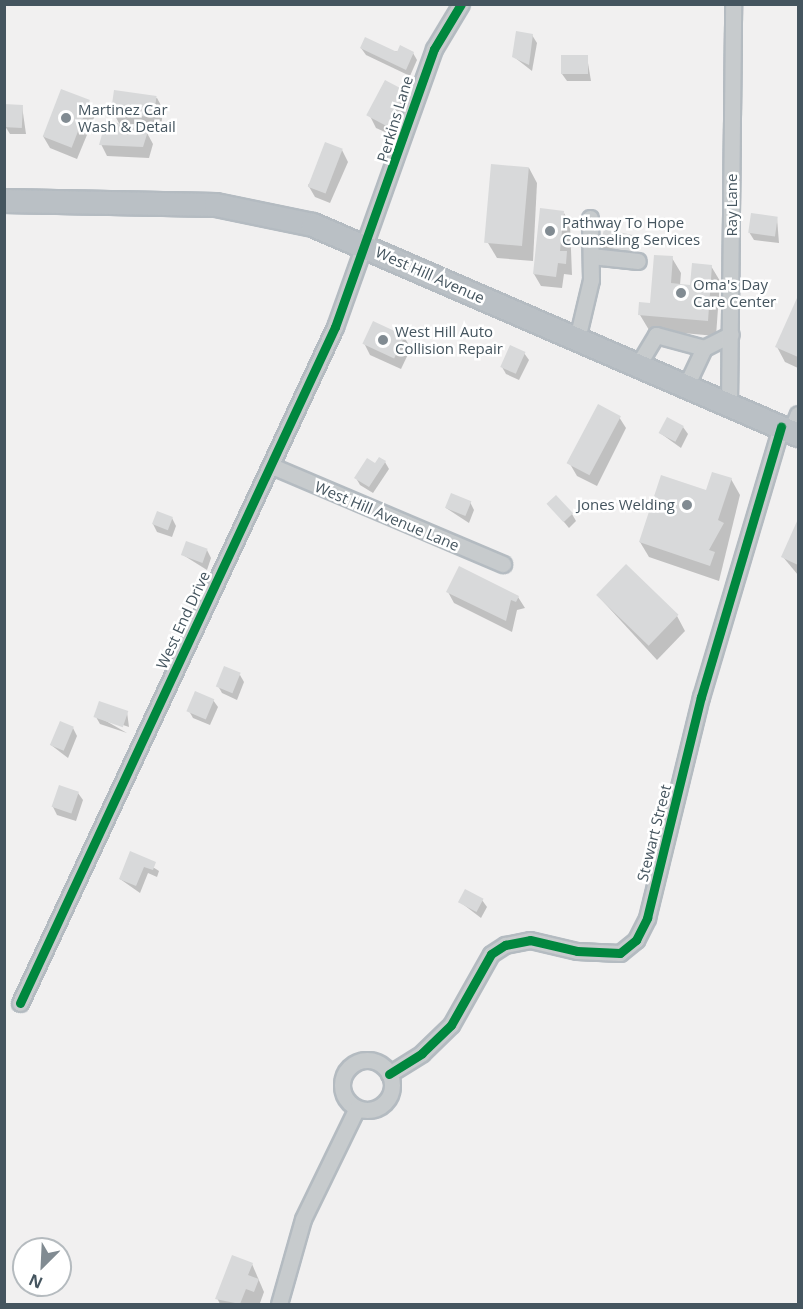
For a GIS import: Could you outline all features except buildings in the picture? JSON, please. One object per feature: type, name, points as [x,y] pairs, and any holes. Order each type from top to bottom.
[{"type":"highway","name":"West Hill Avenue","points":[[4,201],[216,205],[292,219],[368,247],[729,405],[792,427]]},
{"type":"street","name":"Perkins Lane","points":[[368,247],[434,49],[461,4]]},
{"type":"street","name":"Ray Lane","points":[[729,405],[733,4]]},
{"type":"street","points":[[577,339],[591,256],[590,218]]},
{"type":"street","name":"West End Drive","points":[[20,1003],[272,466],[368,247]]},
{"type":"street","points":[[591,256],[638,261]]},
{"type":"street","points":[[686,386],[704,348],[731,334]]},
{"type":"street","points":[[638,365],[656,335],[704,348]]},
{"type":"street","name":"Stewart Street","points":[[389,1074],[422,1053],[451,1025],[490,954],[505,945],[530,940],[620,953],[636,940],[647,918],[701,697],[792,427]]},
{"type":"street","name":"West Hill Avenue Lane","points":[[272,466],[503,564]]},
{"type":"street","points":[[369,1060],[389,1074],[392,1091],[383,1105],[357,1108],[342,1089],[351,1066],[369,1060]]},
{"type":"street","points":[[279,1305],[303,1219],[357,1108]]},
{"type":"cycle path","points":[[20,1003],[335,327],[434,49],[461,4]]},
{"type":"cycle path","points":[[389,1074],[422,1053],[451,1025],[491,954],[505,945],[530,940],[577,951],[620,953],[636,940],[647,918],[701,697],[781,427]]},
{"type":"place","name":"Martinez Car Wash & Detail","points":[[66,118]]},
{"type":"place","name":"Pathway To Hope Counseling Services","points":[[550,231]]},
{"type":"place","name":"Oma's Day Care Center","points":[[681,293]]},
{"type":"place","name":"West Hill Auto Collision Repair","points":[[383,340]]},
{"type":"place","name":"Jones Welding","points":[[687,505]]}]
